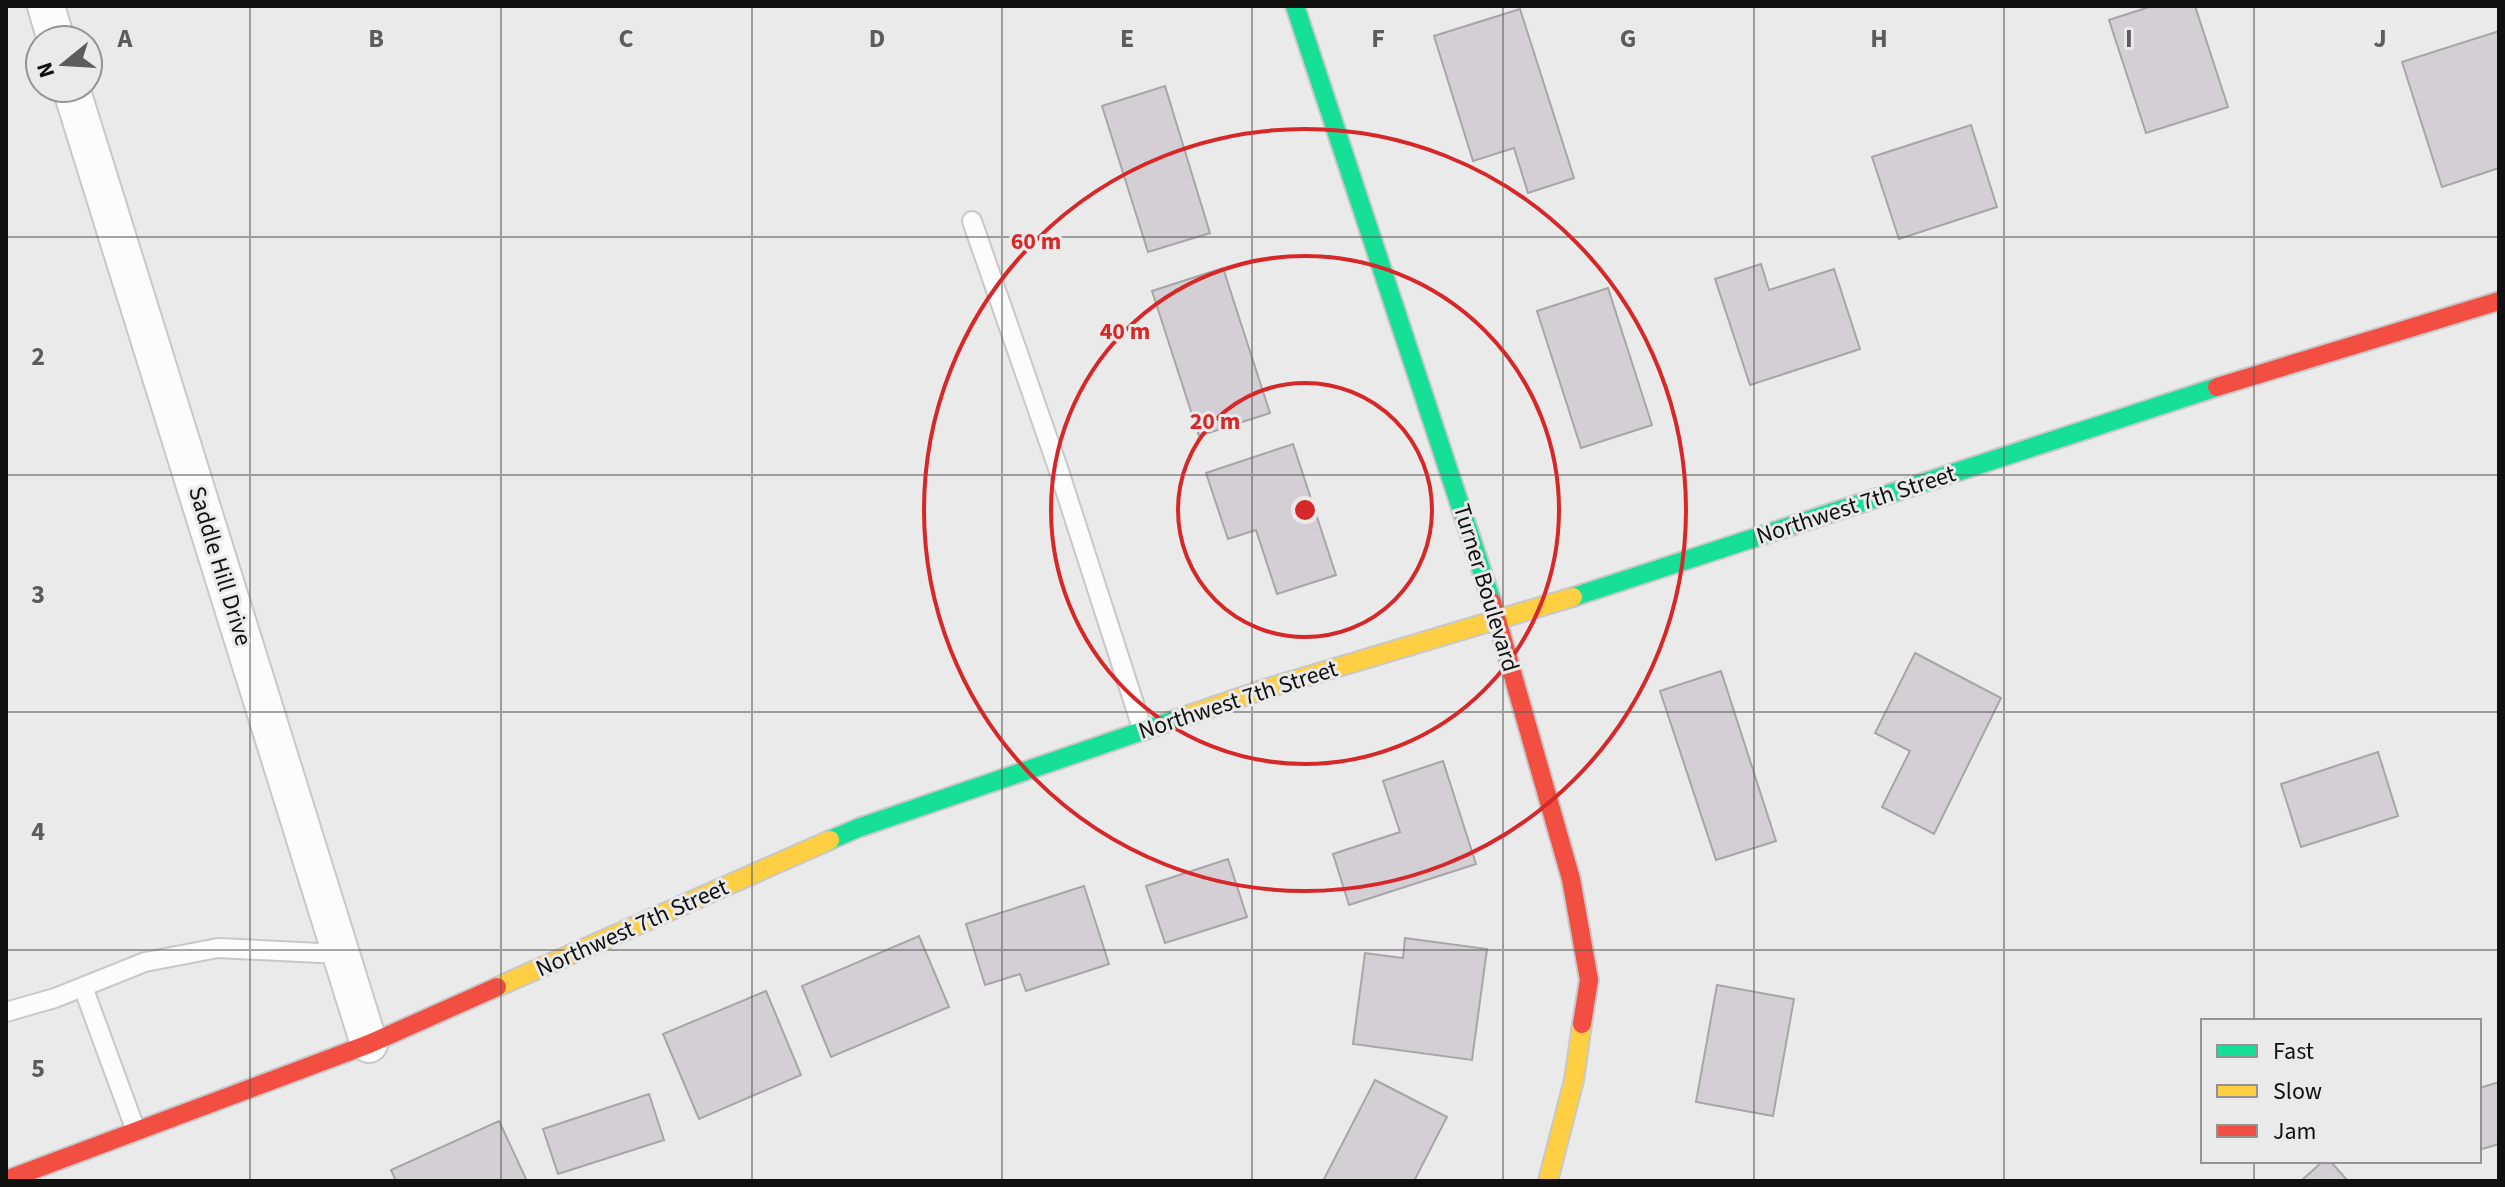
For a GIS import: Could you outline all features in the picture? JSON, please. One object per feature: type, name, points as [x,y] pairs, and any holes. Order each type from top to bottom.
[{"type":"street","name":"Turner Boulevard","points":[[1295,6],[1498,621],[1571,879],[1589,980],[1574,1080],[1548,1181]]},
{"type":"street","name":"Saddle Hill Drive","points":[[76,104],[369,1044]]},
{"type":"street","name":"Northwest 7th Street","points":[[6,1180],[369,1044],[858,828],[1268,688],[1498,621],[2228,384],[2499,301]]},
{"type":"lane","points":[[972,221],[1058,468],[1143,731]]},
{"type":"lane","points":[[6,1012],[55,998],[145,962],[218,948],[340,954]]},
{"type":"lane","points":[[83,987],[136,1131]]},
{"type":"building","points":[[2152,6],[2195,6],[2228,107],[2146,133],[2109,20]]},
{"type":"building","points":[[1520,9],[1574,178],[1528,193],[1514,148],[1473,161],[1434,36]]},
{"type":"building","points":[[2499,31],[2499,168],[2442,187],[2402,62]]},
{"type":"building","points":[[1165,86],[1210,233],[1148,252],[1102,106]]},
{"type":"building","points":[[1971,125],[1997,207],[1899,239],[1872,157]]},
{"type":"building","points":[[1761,264],[1769,290],[1834,269],[1860,349],[1750,385],[1715,279]]},
{"type":"building","points":[[1223,268],[1270,413],[1199,436],[1152,291]]},
{"type":"building","points":[[1608,288],[1652,425],[1581,448],[1537,311]]},
{"type":"building","points":[[1293,444],[1336,575],[1277,594],[1256,530],[1228,539],[1206,473]]},
{"type":"building","points":[[1915,653],[2001,698],[1934,834],[1882,807],[1910,751],[1875,733]]},
{"type":"building","points":[[1721,671],[1776,841],[1716,860],[1660,691]]},
{"type":"building","points":[[2378,752],[2398,816],[2301,847],[2281,784]]},
{"type":"building","points":[[1443,761],[1476,864],[1349,905],[1333,854],[1400,832],[1383,781]]},
{"type":"building","points":[[1228,859],[1247,917],[1165,943],[1146,886]]},
{"type":"building","points":[[1084,886],[1109,964],[1026,991],[1020,974],[985,985],[966,924]]},
{"type":"building","points":[[919,936],[949,1007],[831,1057],[802,986]]},
{"type":"building","points":[[1405,938],[1487,949],[1472,1060],[1353,1044],[1365,953],[1403,958]]},
{"type":"building","points":[[1717,985],[1794,999],[1773,1116],[1696,1102]]},
{"type":"building","points":[[766,991],[801,1075],[699,1119],[663,1034]]},
{"type":"building","points":[[1375,1080],[1447,1117],[1414,1181],[1323,1181]]},
{"type":"building","points":[[2499,1082],[2499,1144],[2481,1149],[2481,1087]]},
{"type":"building","points":[[649,1094],[664,1140],[558,1174],[543,1129]]},
{"type":"building","points":[[499,1121],[527,1181],[396,1181],[391,1170]]},
{"type":"building","points":[[2321,1163],[2332,1163],[2348,1181],[2301,1181]]},
{"type":"traffic: fast","points":[[1295,6],[1492,602]]},
{"type":"traffic: fast","points":[[1573,597],[2217,387]]},
{"type":"traffic: fast","points":[[830,840],[1189,715]]},
{"type":"traffic: slow","points":[[1189,715],[1268,688],[1573,597]]},
{"type":"traffic: slow","points":[[497,987],[830,840]]},
{"type":"traffic: slow","points":[[1548,1181],[1574,1080],[1582,1024]]},
{"type":"traffic: jam","points":[[2217,387],[2499,301]]},
{"type":"traffic: jam","points":[[1492,602],[1571,879],[1589,980],[1582,1024]]},
{"type":"traffic: jam","points":[[6,1180],[369,1044],[497,987]]}]
